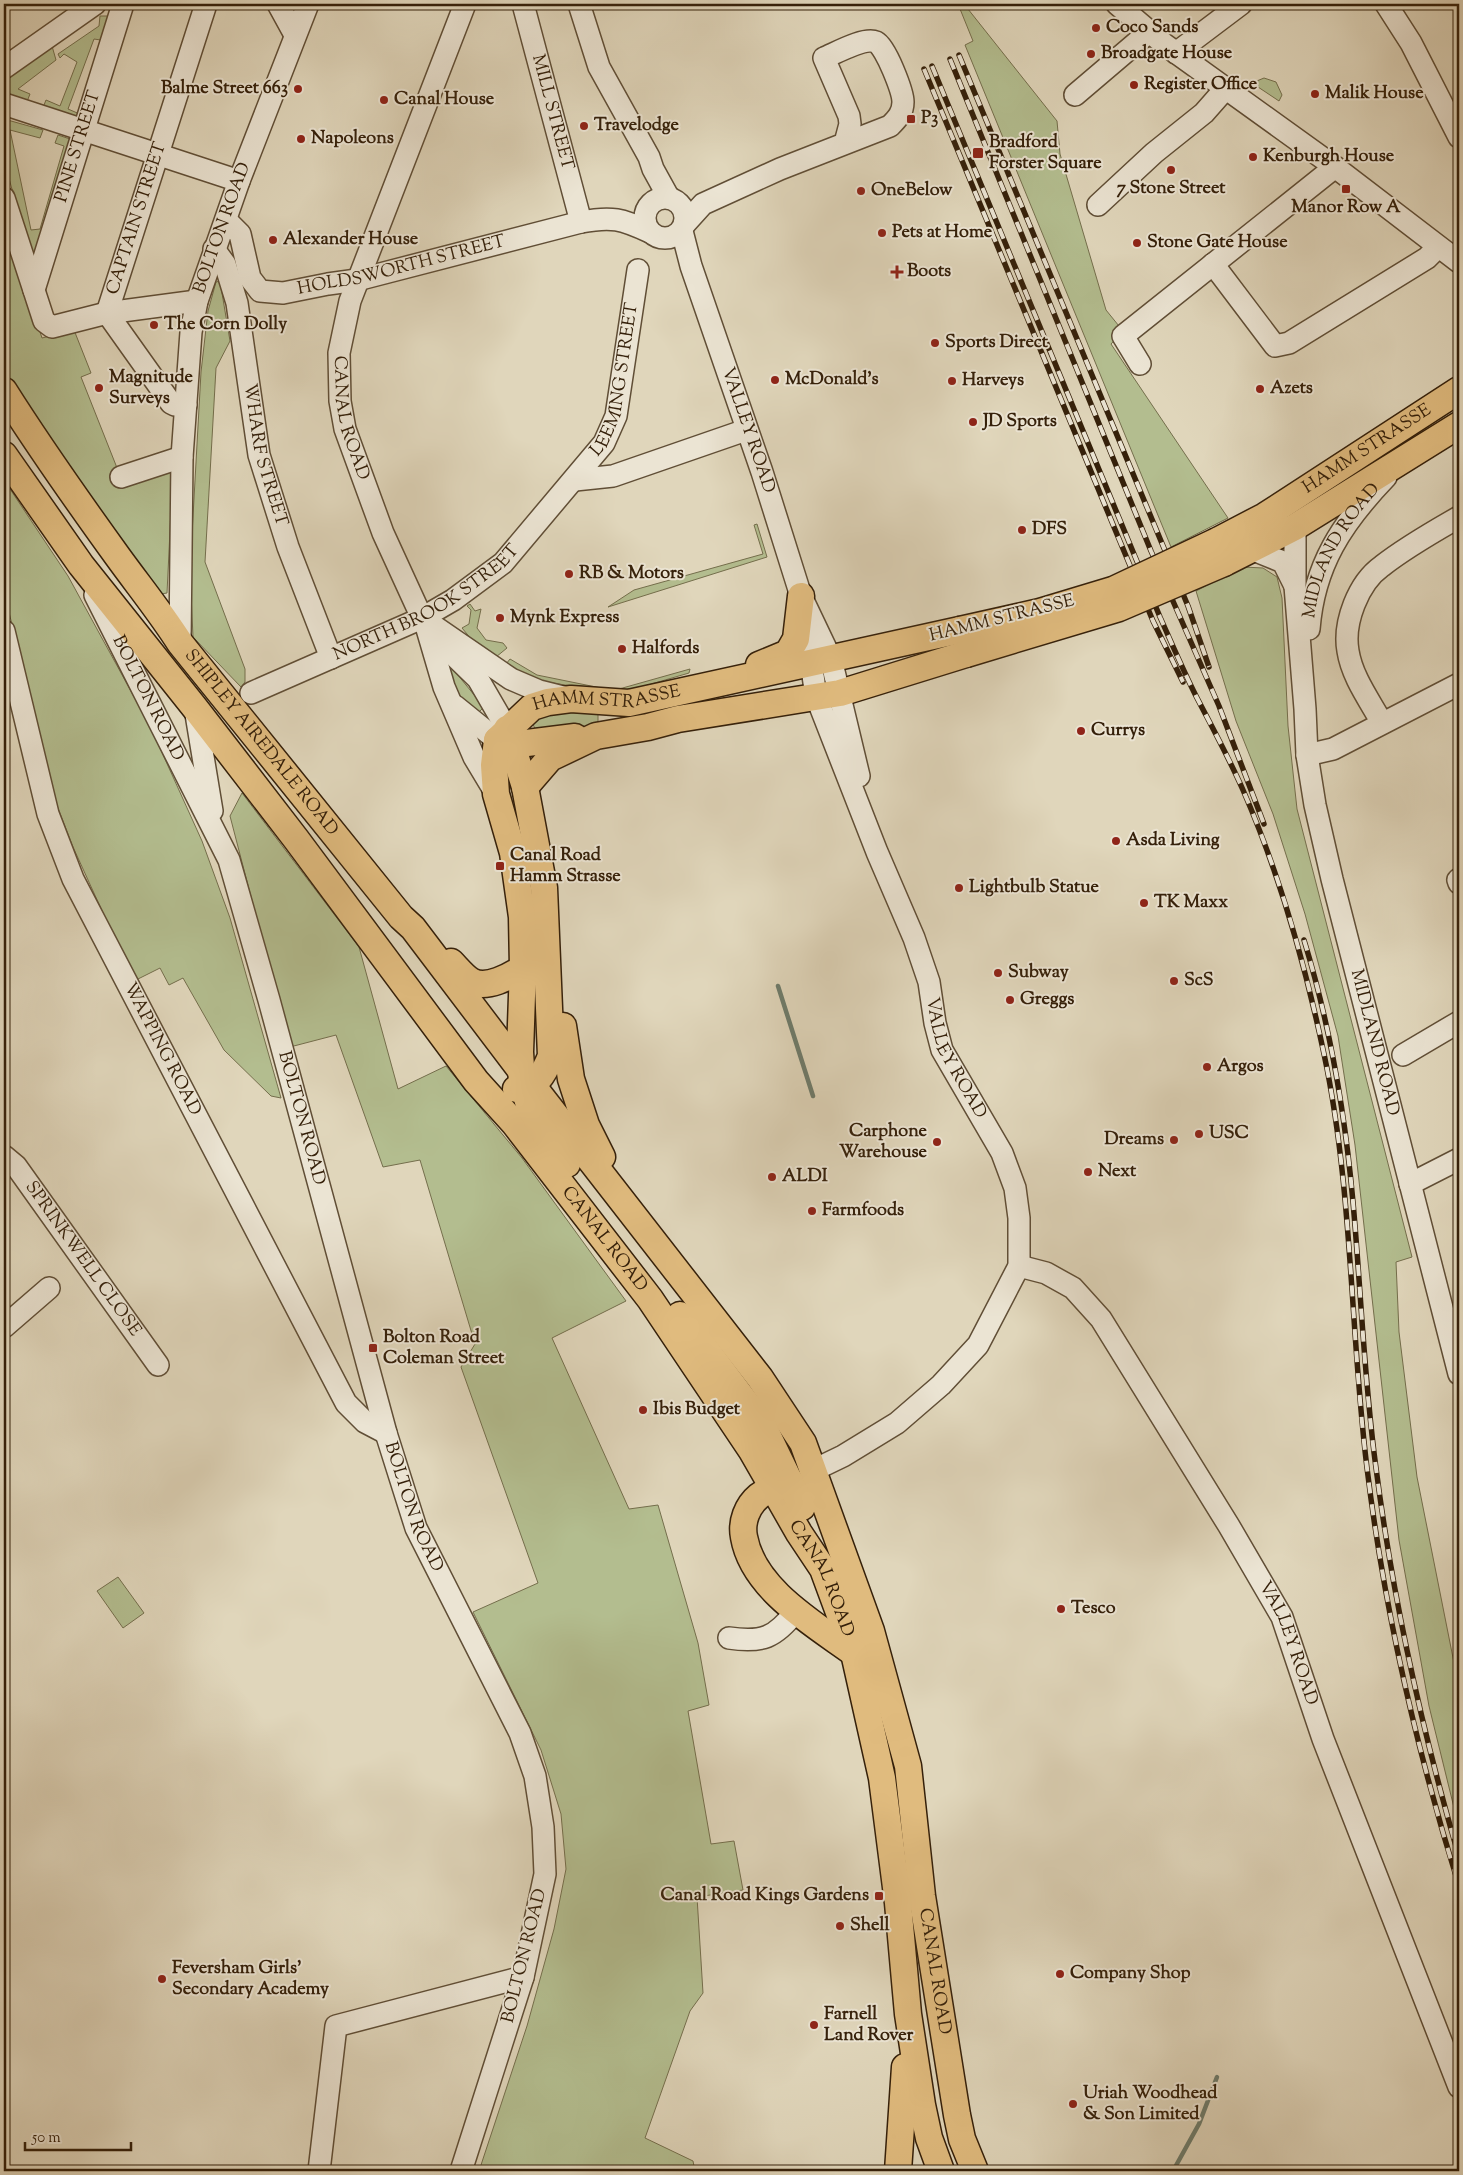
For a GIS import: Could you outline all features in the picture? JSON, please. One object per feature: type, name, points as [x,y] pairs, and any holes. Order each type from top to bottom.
[{"type":"main road","name":"SHIPLEY AIREDALE ROAD","points":[[4,391],[25,425],[119,558],[159,610],[180,643],[413,928],[526,1082]]},
{"type":"main road","name":"HAMM STRASSE","points":[[525,787],[550,758],[596,736],[963,642],[1118,608],[1220,552],[1265,516],[1450,395]]},
{"type":"main road","name":"HAMM STRASSE","points":[[1220,552],[1251,549],[1295,527],[1459,425]]},
{"type":"main road","name":"SHIPLEY AIREDALE ROAD","points":[[4,455],[81,565],[195,708],[383,953],[476,1081]]},
{"type":"main road","points":[[1295,527],[1317,481]]},
{"type":"main road","points":[[701,686],[782,657],[788,653],[796,639],[801,596]]},
{"type":"main road","name":"HAMM STRASSE","points":[[505,738],[532,707],[548,702],[571,699],[629,703],[701,686],[822,679],[963,642]]},
{"type":"main road","points":[[180,643],[195,708]]},
{"type":"main road","points":[[496,794],[494,765],[505,738],[596,736]]},
{"type":"main road","name":"CANAL ROAD","points":[[505,738],[525,787],[544,888],[551,1056],[544,1073],[526,1082]]},
{"type":"main road","name":"CANAL ROAD","points":[[496,794],[513,854],[522,917],[526,1082],[687,1283],[784,1413],[803,1443],[871,1631],[908,1766],[922,1896],[957,2115],[971,2163]]},
{"type":"main road","points":[[413,928],[472,982],[487,983],[511,975],[523,968]]},
{"type":"main road","name":"CANAL ROAD","points":[[545,930],[555,956],[571,1079],[586,1125],[631,1214]]},
{"type":"main road","points":[[476,1081],[514,1089],[526,1082],[530,1108],[549,1140],[762,1424],[782,1484]]},
{"type":"main road","name":"CANAL ROAD","points":[[476,1081],[514,1123],[650,1299],[752,1450],[782,1484],[811,1527],[854,1653],[882,1778],[898,1903],[908,2014],[922,2105],[929,2138],[939,2166]]},
{"type":"main road","points":[[814,1470],[758,1496],[749,1508],[743,1521],[742,1529],[753,1562],[764,1580],[796,1611],[854,1653]]},
{"type":"main road","points":[[898,2171],[908,2014]]},
{"type":"main road","points":[[912,2171],[971,2163]]},
{"type":"street","points":[[5,65],[95,4]]},
{"type":"street","name":"PINE STREET","points":[[34,290],[123,4]]},
{"type":"street","name":"CAPTAIN STREET","points":[[186,405],[171,403],[107,313],[206,4]]},
{"type":"street","points":[[278,4],[295,35]]},
{"type":"street","name":"BOLTON ROAD","points":[[180,643],[182,457],[191,332],[197,301],[214,249],[308,4]]},
{"type":"street","name":"CANAL ROAD","points":[[465,4],[357,280],[348,308],[339,353],[340,401],[345,429],[383,533],[425,623],[451,702],[474,758],[496,794]]},
{"type":"street","name":"MILL STREET","points":[[523,4],[581,222]]},
{"type":"street","points":[[579,4],[596,62],[649,157],[661,202]]},
{"type":"street","points":[[1117,4],[1176,53],[1335,167],[1459,262]]},
{"type":"street","points":[[1176,53],[1241,4]]},
{"type":"street","points":[[1386,4],[1411,43],[1459,137]]},
{"type":"street","points":[[1075,95],[1149,32]]},
{"type":"street","points":[[670,232],[703,204],[845,142],[867,136],[890,126],[902,111],[902,94],[885,53],[876,42],[862,42],[824,58],[850,124],[845,142]]},
{"type":"street","points":[[1098,205],[1154,153],[1204,113],[1226,88]]},
{"type":"street","points":[[4,104],[240,182]]},
{"type":"street","points":[[1140,364],[1123,336],[1335,167]]},
{"type":"street","points":[[4,198],[44,320],[52,327],[107,313],[197,301]]},
{"type":"street","points":[[661,202],[703,204]]},
{"type":"street","points":[[661,202],[684,211],[670,232]]},
{"type":"street","points":[[661,202],[645,220],[670,232]]},
{"type":"street","name":"HOLDSWORTH STREET","points":[[623,220],[661,202]]},
{"type":"street","name":"HOLDSWORTH STREET","points":[[226,220],[240,234],[250,278],[260,291],[282,293],[357,280],[598,219],[623,220],[670,232]]},
{"type":"street","name":"VALLEY ROAD","points":[[670,232],[691,266],[762,472],[801,596],[822,679],[877,852],[929,982],[935,1023],[942,1050],[1002,1154],[1015,1188],[1019,1218],[1019,1266],[978,1345],[941,1385],[897,1423],[844,1456],[814,1470]]},
{"type":"street","points":[[1213,264],[1275,346],[1289,343],[1427,258],[1438,247]]},
{"type":"street","name":"WHARF STREET","points":[[214,249],[225,264],[237,303],[259,455],[288,548],[331,658]]},
{"type":"street","name":"LEEMING STREET","points":[[575,480],[604,443],[616,416],[638,270]]},
{"type":"street","points":[[1450,395],[1459,377]]},
{"type":"street","points":[[575,480],[613,476],[746,430]]},
{"type":"street","points":[[121,478],[182,457]]},
{"type":"street","name":"MIDLAND ROAD","points":[[1306,709],[1311,604],[1318,577],[1338,535],[1366,499],[1400,463]]},
{"type":"street","name":"NORTH BROOK STREET","points":[[251,693],[331,658],[425,623],[503,563],[575,480]]},
{"type":"street","points":[[1382,723],[1353,669],[1348,651],[1347,626],[1366,584],[1380,566],[1459,517]]},
{"type":"street","name":"MIDLAND ROAD","points":[[1295,527],[1295,586],[1306,709],[1307,755],[1315,805],[1332,879],[1410,1184],[1451,1308],[1459,1374]]},
{"type":"street","name":"MIDLAND ROAD","points":[[1251,549],[1283,562],[1295,586]]},
{"type":"street","name":"BOLTON ROAD","points":[[81,565],[229,860],[386,1434],[416,1528],[520,1733],[535,1776],[543,1827],[545,1874],[523,1977],[461,2171]]},
{"type":"street","points":[[425,623],[511,679],[539,691],[571,699]]},
{"type":"street","name":"CANAL ROAD","points":[[425,623],[478,679],[505,738]]},
{"type":"street","name":"WAPPING ROAD","points":[[4,630],[48,814],[73,879],[346,1403],[365,1422],[386,1434]]},
{"type":"street","points":[[1307,755],[1333,748],[1459,684]]},
{"type":"street","points":[[451,702],[505,738]]},
{"type":"street","name":"BOLTON ROAD","points":[[195,708],[216,831]]},
{"type":"street","points":[[1403,1055],[1459,1022]]},
{"type":"street","name":"SPRINKWELL CLOSE","points":[[4,1156],[16,1166],[158,1365]]},
{"type":"street","points":[[1410,1184],[1459,1159]]},
{"type":"street","name":"VALLEY ROAD","points":[[1019,1266],[1046,1273],[1073,1288],[1101,1319],[1229,1526],[1282,1617],[1323,1739],[1459,2088]]},
{"type":"street","points":[[4,1327],[49,1288]]},
{"type":"street","points":[[729,1638],[749,1641],[762,1639],[782,1628],[796,1611]]},
{"type":"street","points":[[319,2171],[336,2026],[523,1977]]},
{"type":"green space","points":[[958,4],[964,4],[1057,121],[1060,154],[1106,310],[1123,331],[1111,344],[1228,518],[1171,547],[965,45],[973,41]]},
{"type":"green space","points":[[100,16],[109,16],[107,41],[94,39],[68,109],[82,115],[80,124],[42,110],[46,100],[60,106],[77,62],[64,54],[60,58],[58,54],[99,26]]},
{"type":"green space","points":[[52,46],[56,60],[18,89],[30,94],[26,104],[4,97],[4,81]]},
{"type":"green space","points":[[1264,78],[1276,82],[1282,95],[1279,101],[1252,83]]},
{"type":"green space","points":[[4,119],[43,130],[40,138],[10,130],[31,230],[40,229],[64,146],[55,143],[58,135],[76,141],[33,263],[4,161]]},
{"type":"green space","points":[[4,222],[42,338],[74,330],[91,373],[81,377],[123,483],[173,468],[167,593],[161,594],[78,490],[4,376]]},
{"type":"green space","points":[[220,281],[230,341],[216,368],[205,562],[245,669],[245,682],[241,687],[193,637],[190,571],[201,372],[208,311],[216,282]]},
{"type":"green space","points":[[4,480],[68,576],[150,726],[202,841],[230,918],[281,1098],[271,1096],[224,1050],[183,978],[169,985],[160,968],[134,981],[73,847],[56,803],[4,592]]},
{"type":"green space","points":[[757,524],[767,557],[608,607],[634,590],[763,554],[754,525]]},
{"type":"green space","points":[[1243,567],[1263,568],[1277,577],[1282,598],[1288,726],[1297,809],[1412,1257],[1396,1262],[1399,1332],[1417,1477],[1459,1688],[1459,1828],[1429,1706],[1399,1540],[1355,1145],[1338,1036],[1305,914],[1273,814],[1236,721],[1196,591]]},
{"type":"green space","points":[[470,604],[475,611],[481,609],[477,628],[486,640],[503,643],[507,648],[496,657],[472,640],[462,628],[469,624],[471,610],[467,606]]},
{"type":"green space","points":[[510,659],[537,675],[601,688],[619,689],[690,669],[689,673],[624,692],[609,692],[540,681],[506,664]]},
{"type":"green space","points":[[448,663],[484,707],[477,714],[459,700]]},
{"type":"green space","points":[[556,712],[598,714],[598,726],[576,731],[535,729],[533,724],[536,722],[535,720]]},
{"type":"green space","points":[[242,793],[359,947],[398,1089],[446,1066],[522,1158],[626,1301],[552,1338],[629,1509],[658,1505],[698,1643],[709,1705],[688,1711],[711,1844],[734,1841],[743,1890],[697,1897],[703,1993],[690,2011],[645,2138],[693,2161],[695,2171],[479,2171],[527,2026],[554,1929],[566,1869],[561,1814],[541,1750],[473,1612],[538,1583],[461,1367],[475,1344],[420,1160],[383,1167],[336,1035],[290,1047],[230,816]]},
{"type":"green space","points":[[118,1577],[144,1613],[123,1628],[97,1591]]},
{"type":"waterway","points":[[778,986],[813,1096]]},
{"type":"waterway","points":[[1173,2171],[1199,2124],[1217,2077]]},
{"type":"railway","points":[[959,55],[1188,606],[1209,667]]},
{"type":"railway","points":[[950,59],[1151,551],[1219,706],[1264,824]]},
{"type":"railway","points":[[932,66],[1160,617],[1191,686],[1243,790],[1269,854],[1300,953],[1324,1054],[1341,1157],[1361,1416],[1374,1521],[1393,1626],[1416,1731],[1459,1886]]},
{"type":"railway","points":[[924,69],[1153,621],[1183,682]]},
{"type":"railway","points":[[1304,940],[1329,1037],[1346,1135],[1372,1435],[1391,1567],[1421,1713],[1459,1857]]},
{"type":"place","name":"Coco Sands","points":[[1096,28]]},
{"type":"place","name":"Broadgate House","points":[[1091,54]]},
{"type":"place","name":"Register Office","points":[[1134,85]]},
{"type":"place","name":"Balme Street 663","points":[[298,89]]},
{"type":"place","name":"Malik House","points":[[1315,94]]},
{"type":"place","name":"Canal House","points":[[384,100]]},
{"type":"place","name":"P3","points":[[911,119]]},
{"type":"place","name":"Travelodge","points":[[584,126]]},
{"type":"place","name":"Napoleons","points":[[301,139]]},
{"type":"place","name":"Bradford Forster Square","points":[[978,153]]},
{"type":"place","name":"Kenburgh House","points":[[1253,157]]},
{"type":"place","name":"7 Stone Street","points":[[1171,170]]},
{"type":"place","name":"Manor Row A","points":[[1346,189]]},
{"type":"place","name":"OneBelow","points":[[861,191]]},
{"type":"place","name":"Pets at Home","points":[[882,233]]},
{"type":"place","name":"Alexander House","points":[[273,240]]},
{"type":"place","name":"Stone Gate House","points":[[1137,243]]},
{"type":"place","name":"Boots","points":[[897,272]]},
{"type":"place","name":"The Corn Dolly","points":[[154,325]]},
{"type":"place","name":"Sports Direct","points":[[935,343]]},
{"type":"place","name":"McDonald's","points":[[775,380]]},
{"type":"place","name":"Harveys","points":[[952,381]]},
{"type":"place","name":"Magnitude Surveys","points":[[99,388]]},
{"type":"place","name":"Azets","points":[[1260,389]]},
{"type":"place","name":"JD Sports","points":[[973,422]]},
{"type":"place","name":"DFS","points":[[1022,530]]},
{"type":"place","name":"RB & Motors","points":[[569,574]]},
{"type":"place","name":"Mynk Express","points":[[500,618]]},
{"type":"place","name":"Halfords","points":[[622,649]]},
{"type":"place","name":"Currys","points":[[1081,731]]},
{"type":"place","name":"Asda Living","points":[[1116,841]]},
{"type":"place","name":"Canal Road Hamm Strasse","points":[[500,866]]},
{"type":"place","name":"Lightbulb Statue","points":[[959,888]]},
{"type":"place","name":"TK Maxx","points":[[1144,903]]},
{"type":"place","name":"Subway","points":[[998,973]]},
{"type":"place","name":"ScS","points":[[1174,981]]},
{"type":"place","name":"Greggs","points":[[1010,1000]]},
{"type":"place","name":"Argos","points":[[1207,1067]]},
{"type":"place","name":"USC","points":[[1199,1134]]},
{"type":"place","name":"Dreams","points":[[1174,1140]]},
{"type":"place","name":"Carphone Warehouse","points":[[937,1142]]},
{"type":"place","name":"Next","points":[[1088,1172]]},
{"type":"place","name":"ALDI","points":[[772,1177]]},
{"type":"place","name":"Farmfoods","points":[[812,1211]]},
{"type":"place","name":"Bolton Road Coleman Street","points":[[373,1348]]},
{"type":"place","name":"Ibis Budget","points":[[643,1410]]},
{"type":"place","name":"Tesco","points":[[1061,1609]]},
{"type":"place","name":"Canal Road Kings Gardens","points":[[879,1896]]},
{"type":"place","name":"Shell","points":[[840,1926]]},
{"type":"place","name":"Company Shop","points":[[1060,1974]]},
{"type":"place","name":"Feversham Girls' Secondary Academy","points":[[162,1979]]},
{"type":"place","name":"Farnell Land Rover","points":[[814,2025]]},
{"type":"place","name":"Uriah Woodhead & Son Limited","points":[[1073,2104]]}]
